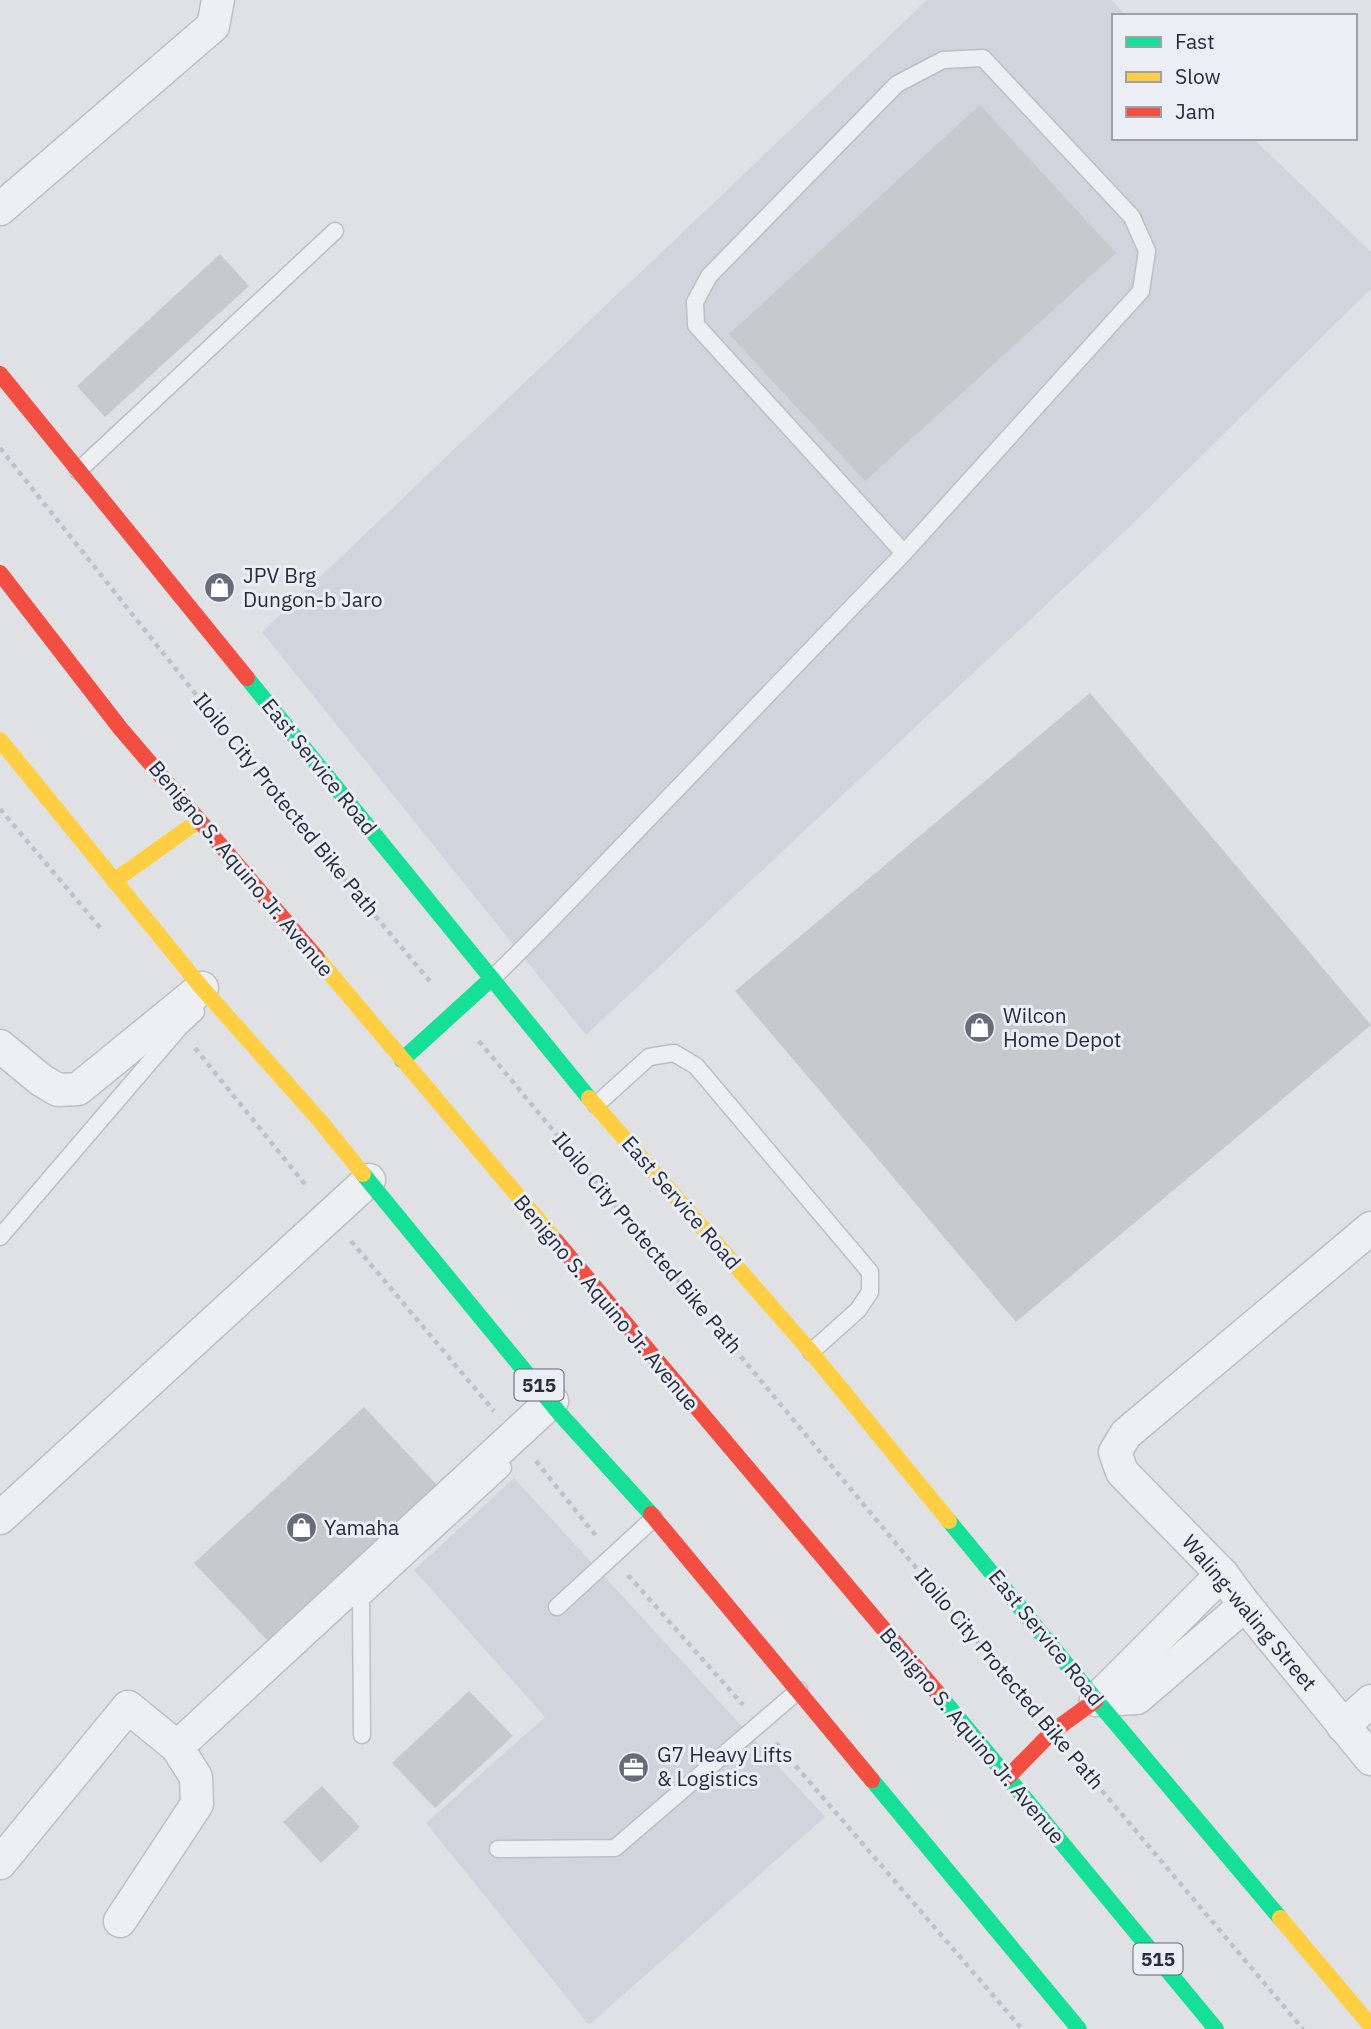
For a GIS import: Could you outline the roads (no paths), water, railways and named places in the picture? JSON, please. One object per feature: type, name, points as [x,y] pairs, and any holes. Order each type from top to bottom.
[{"type":"main road","name":"East Service Road","points":[[0,374],[569,1075],[811,1352],[1096,1700],[1371,2026]]},
{"type":"main road","name":"Benigno S. Aquino Jr. Avenue","points":[[0,573],[36,623],[198,821],[249,878],[1007,1777],[1216,2029]]},
{"type":"main road","name":"515","points":[[0,740],[206,994],[369,1180],[556,1408],[654,1518],[799,1690],[1079,2029]]},
{"type":"main road","points":[[114,881],[198,821]]},
{"type":"main road","points":[[402,1060],[491,979]]},
{"type":"main road","points":[[1007,1777],[1052,1732],[1096,1700]]},
{"type":"main road","points":[[1184,2023],[1200,2010]]},
{"type":"street","points":[[0,209],[213,26],[218,0]]},
{"type":"street","points":[[0,1046],[41,1080],[58,1090],[78,1089],[206,994]]},
{"type":"street","points":[[0,1518],[369,1180]]},
{"type":"street","name":"Waling-waling Street","points":[[1371,1228],[1126,1434],[1115,1452],[1122,1472],[1222,1574],[1371,1759]]},
{"type":"street","points":[[177,1747],[556,1408]]},
{"type":"street","points":[[1096,1700],[1222,1574]]},
{"type":"street","points":[[1096,1700],[1137,1698],[1245,1605]]},
{"type":"street","points":[[1343,1726],[1371,1701]]},
{"type":"street","points":[[0,1863],[128,1707],[177,1747],[196,1777],[197,1804],[120,1921]]},
{"type":"lane","points":[[491,979],[904,553],[1141,291],[1147,251],[1132,218],[983,58],[943,60],[897,84],[709,276],[695,302],[695,325],[904,553]]},
{"type":"lane","points":[[78,471],[335,232]]},
{"type":"lane","points":[[0,1237],[206,994]]},
{"type":"lane","points":[[596,1105],[649,1057],[674,1053],[696,1066],[870,1272],[870,1292],[858,1310],[811,1352]]},
{"type":"lane","points":[[362,1735],[361,1599],[556,1408]]},
{"type":"lane","points":[[557,1607],[654,1518]]},
{"type":"lane","points":[[498,1849],[615,1848],[799,1690]]},
{"type":"place","name":"JPV Brg Dungon-b Jaro","points":[[220,588]]},
{"type":"place","name":"Wilcon Home Depot","points":[[980,1028]]},
{"type":"place","name":"Yamaha","points":[[301,1528]]},
{"type":"place","name":"G7 Heavy Lifts & Logistics","points":[[634,1767]]}]
